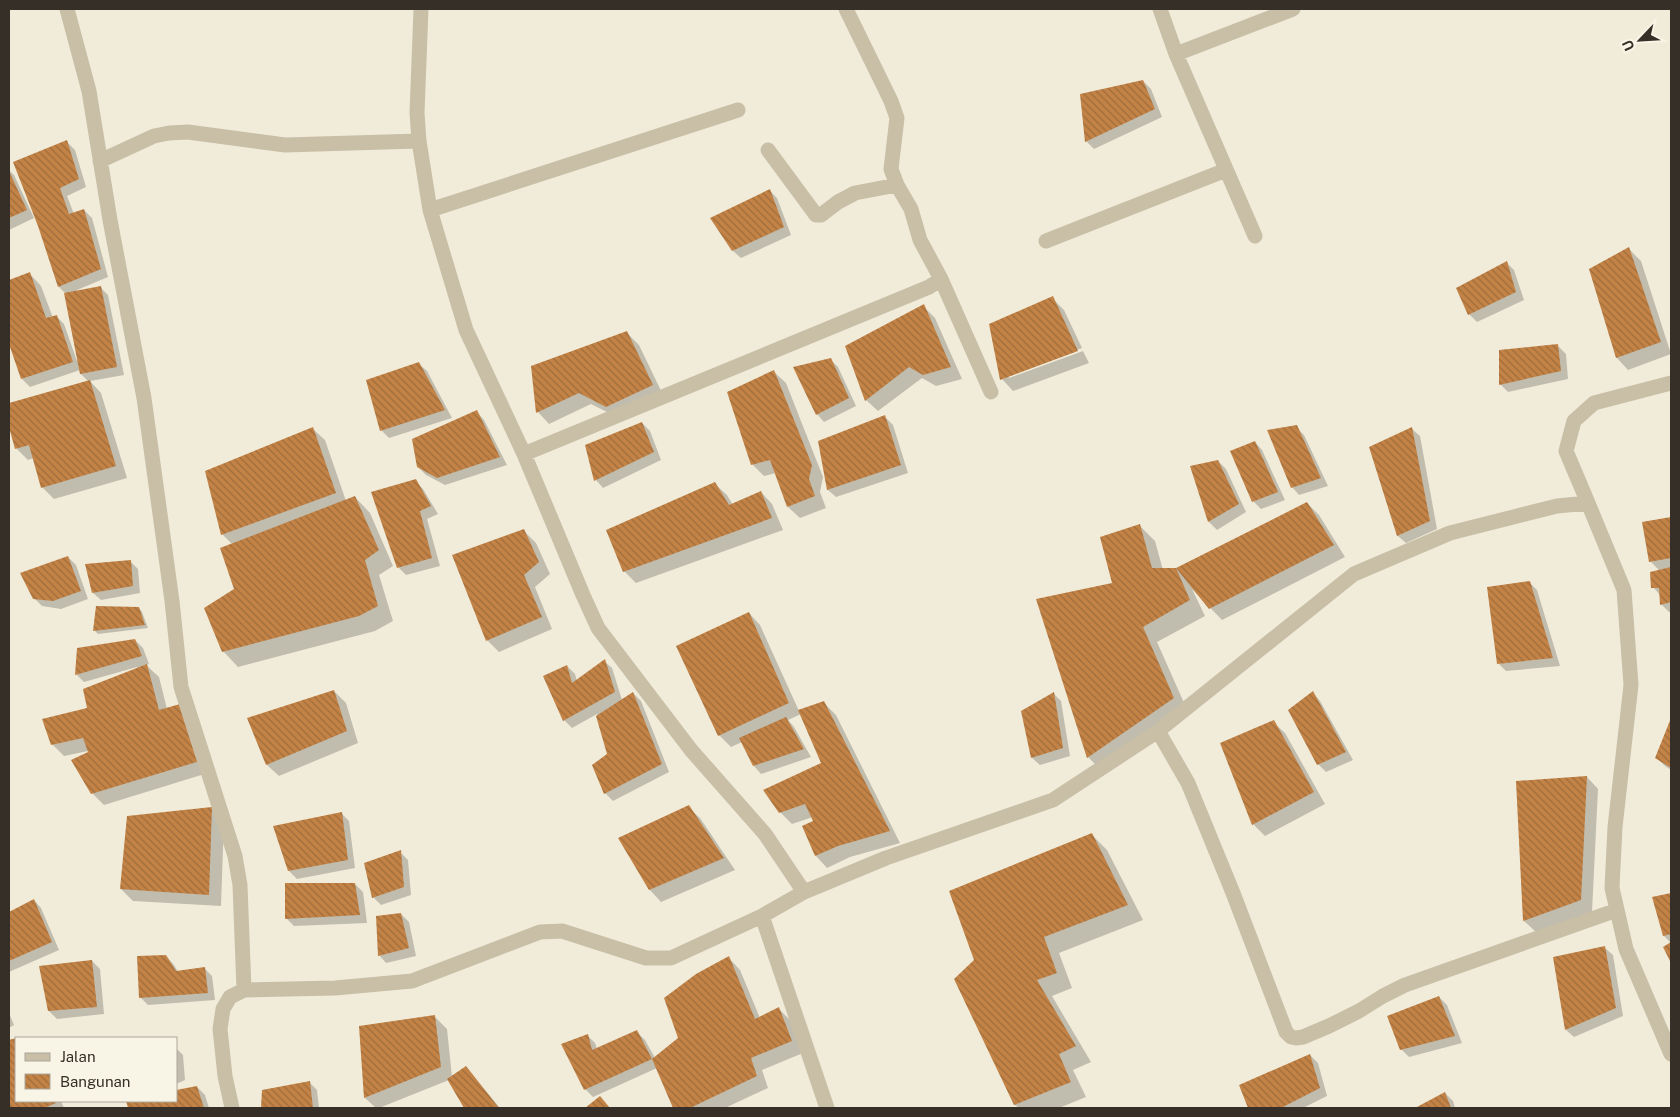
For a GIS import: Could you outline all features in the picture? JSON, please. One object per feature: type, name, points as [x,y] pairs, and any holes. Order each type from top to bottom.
[{"type":"street","points":[[66,9],[89,91],[100,161],[144,398],[172,601],[181,687],[235,856],[240,885],[244,990]]},
{"type":"street","points":[[421,9],[417,113],[419,141],[430,210],[466,330],[524,454],[598,628],[691,750],[765,834],[804,892]]},
{"type":"street","points":[[846,9],[891,101],[897,118],[891,169],[897,185],[911,210],[920,240],[941,280],[991,392]]},
{"type":"street","points":[[1160,9],[1176,54],[1255,236]]},
{"type":"street","points":[[1176,54],[1293,9]]},
{"type":"street","points":[[430,210],[738,110]]},
{"type":"street","points":[[100,161],[154,136],[169,133],[188,132],[285,145],[419,141]]},
{"type":"street","points":[[768,150],[818,216],[855,193],[897,185]]},
{"type":"street","points":[[1046,241],[1226,170]]},
{"type":"street","points":[[524,454],[920,291],[941,280]]},
{"type":"street","points":[[1671,383],[1594,403],[1574,421],[1566,451],[1624,590],[1631,685],[1615,827],[1612,888],[1626,949],[1671,1054]]},
{"type":"street","points":[[232,1108],[225,1076],[220,1028],[223,1009],[230,997],[244,990],[335,988],[412,982],[540,932],[562,931],[646,958],[671,958],[762,916],[804,892],[886,858],[1053,800],[1158,731],[1354,574],[1450,533],[1557,506],[1588,502]]},
{"type":"street","points":[[1158,731],[1188,783],[1233,892],[1286,1032],[1291,1037],[1303,1037],[1329,1026],[1405,985],[1617,910]]},
{"type":"street","points":[[762,916],[827,1108]]},
{"type":"building","points":[[1143,80],[1155,109],[1085,142],[1080,94]]},
{"type":"building","points":[[67,140],[79,179],[60,188],[69,214],[84,209],[101,269],[58,287],[38,226],[13,162]]},
{"type":"building","points":[[9,171],[27,210],[9,218]]},
{"type":"building","points":[[770,189],[784,227],[732,251],[710,218]]},
{"type":"building","points":[[1629,247],[1661,342],[1616,358],[1589,269]]},
{"type":"building","points":[[1507,261],[1516,292],[1468,315],[1456,288]]},
{"type":"building","points":[[30,272],[46,318],[57,315],[73,362],[21,379],[9,344],[9,280]]},
{"type":"building","points":[[101,286],[117,367],[80,374],[64,293]]},
{"type":"building","points":[[1053,296],[1078,351],[1000,380],[989,324]]},
{"type":"building","points":[[924,304],[951,367],[923,375],[909,367],[865,401],[845,346]]},
{"type":"building","points":[[627,331],[653,385],[606,407],[579,393],[536,413],[531,366]]},
{"type":"building","points":[[1558,344],[1561,371],[1499,385],[1499,350]]},
{"type":"building","points":[[831,358],[849,398],[816,415],[793,367]]},
{"type":"building","points":[[419,362],[445,410],[380,431],[366,380]]},
{"type":"building","points":[[774,370],[812,465],[809,479],[815,496],[787,507],[770,460],[751,465],[727,392]]},
{"type":"building","points":[[90,380],[116,466],[41,488],[29,445],[15,449],[9,427],[9,403]]},
{"type":"building","points":[[477,410],[500,457],[437,478],[417,467],[412,439]]},
{"type":"building","points":[[885,415],[901,465],[827,490],[818,441]]},
{"type":"building","points":[[642,422],[654,452],[594,481],[585,445]]},
{"type":"building","points":[[1297,425],[1321,478],[1291,488],[1267,430]]},
{"type":"building","points":[[313,427],[336,493],[221,535],[205,471]]},
{"type":"building","points":[[1412,427],[1430,521],[1397,536],[1369,447]]},
{"type":"building","points":[[1255,441],[1278,492],[1252,502],[1230,451]]},
{"type":"building","points":[[1218,460],[1239,504],[1208,522],[1190,466]]},
{"type":"building","points":[[416,479],[431,506],[420,511],[432,558],[397,568],[371,492]]},
{"type":"building","points":[[715,482],[729,505],[761,491],[772,518],[623,572],[606,530]]},
{"type":"building","points":[[355,496],[379,550],[365,560],[378,606],[359,616],[222,652],[204,608],[234,589],[220,548]]},
{"type":"building","points":[[1307,502],[1334,545],[1209,609],[1176,568]]},
{"type":"building","points":[[1671,517],[1671,558],[1649,562],[1642,522]]},
{"type":"building","points":[[1140,524],[1152,568],[1176,568],[1190,600],[1143,627],[1174,698],[1087,758],[1036,599],[1112,583],[1100,537]]},
{"type":"building","points":[[524,529],[539,562],[524,575],[542,617],[486,641],[452,555]]},
{"type":"building","points":[[68,556],[81,591],[53,601],[33,599],[20,573]]},
{"type":"building","points":[[131,560],[133,586],[92,593],[85,564]]},
{"type":"building","points":[[1671,567],[1671,602],[1660,605],[1659,588],[1651,588],[1650,572]]},
{"type":"building","points":[[1530,581],[1553,658],[1497,664],[1487,587]]},
{"type":"building","points":[[96,606],[139,607],[145,625],[93,631]]},
{"type":"building","points":[[749,612],[789,703],[718,736],[676,646]]},
{"type":"building","points":[[135,639],[142,656],[75,675],[77,648]]},
{"type":"building","points":[[605,659],[615,692],[563,721],[543,676],[567,665],[572,683]]},
{"type":"building","points":[[147,664],[159,710],[180,704],[200,761],[91,794],[71,760],[88,752],[83,738],[51,745],[42,719],[87,708],[83,689]]},
{"type":"building","points":[[334,690],[347,731],[266,765],[247,718]]},
{"type":"building","points":[[1313,691],[1346,752],[1317,765],[1288,710]]},
{"type":"building","points":[[633,692],[662,764],[604,794],[592,765],[607,754],[596,716]]},
{"type":"building","points":[[1054,692],[1063,748],[1031,758],[1021,711]]},
{"type":"building","points":[[824,701],[890,831],[838,846],[815,856],[802,826],[813,821],[805,804],[779,813],[763,790],[821,763],[798,710]]},
{"type":"building","points":[[786,717],[804,749],[753,766],[739,738]]},
{"type":"building","points":[[1671,718],[1671,768],[1655,758]]},
{"type":"building","points":[[1274,720],[1314,792],[1252,825],[1220,743]]},
{"type":"building","points":[[1587,776],[1581,900],[1523,921],[1516,781]]},
{"type":"building","points":[[689,805],[724,858],[649,890],[618,838]]},
{"type":"building","points":[[212,807],[209,895],[120,889],[127,816]]},
{"type":"building","points":[[342,812],[348,860],[288,871],[273,826]]},
{"type":"building","points":[[1092,833],[1128,905],[1044,937],[1057,973],[1037,980],[1076,1046],[1059,1054],[1071,1082],[1014,1105],[954,979],[974,960],[949,891]]},
{"type":"building","points":[[401,850],[404,887],[372,898],[364,863]]},
{"type":"building","points":[[285,883],[355,883],[360,915],[285,919]]},
{"type":"building","points":[[1671,893],[1671,934],[1663,936],[1652,897]]},
{"type":"building","points":[[34,899],[52,942],[9,961],[9,912]]},
{"type":"building","points":[[401,913],[409,948],[378,956],[376,916]]},
{"type":"building","points":[[1671,942],[1671,963],[1663,947]]},
{"type":"building","points":[[1605,946],[1616,1008],[1565,1030],[1553,957]]},
{"type":"building","points":[[166,955],[176,971],[205,967],[208,993],[139,998],[137,956]]},
{"type":"building","points":[[729,956],[755,1019],[779,1007],[792,1041],[751,1058],[757,1076],[690,1108],[673,1108],[652,1059],[678,1038],[664,998],[696,974]]},
{"type":"building","points":[[92,960],[97,1007],[48,1011],[39,966]]},
{"type":"building","points":[[1439,996],[1455,1036],[1400,1050],[1387,1016]]},
{"type":"building","points":[[435,1015],[441,1067],[364,1098],[359,1026]]},
{"type":"building","points":[[637,1030],[652,1059],[584,1090],[561,1044],[588,1034],[592,1050]]},
{"type":"building","points":[[15,1038],[15,1102],[56,1103],[44,1108],[9,1108],[9,1040]]},
{"type":"building","points":[[1310,1054],[1320,1088],[1281,1108],[1248,1108],[1239,1085]]},
{"type":"building","points":[[466,1066],[499,1108],[464,1108],[447,1079]]},
{"type":"building","points":[[310,1081],[313,1108],[261,1108],[262,1090]]},
{"type":"building","points":[[197,1086],[204,1108],[128,1108],[126,1102],[178,1102],[178,1090]]},
{"type":"building","points":[[1445,1092],[1451,1108],[1415,1108]]},
{"type":"building","points":[[600,1096],[610,1108],[585,1108]]}]
